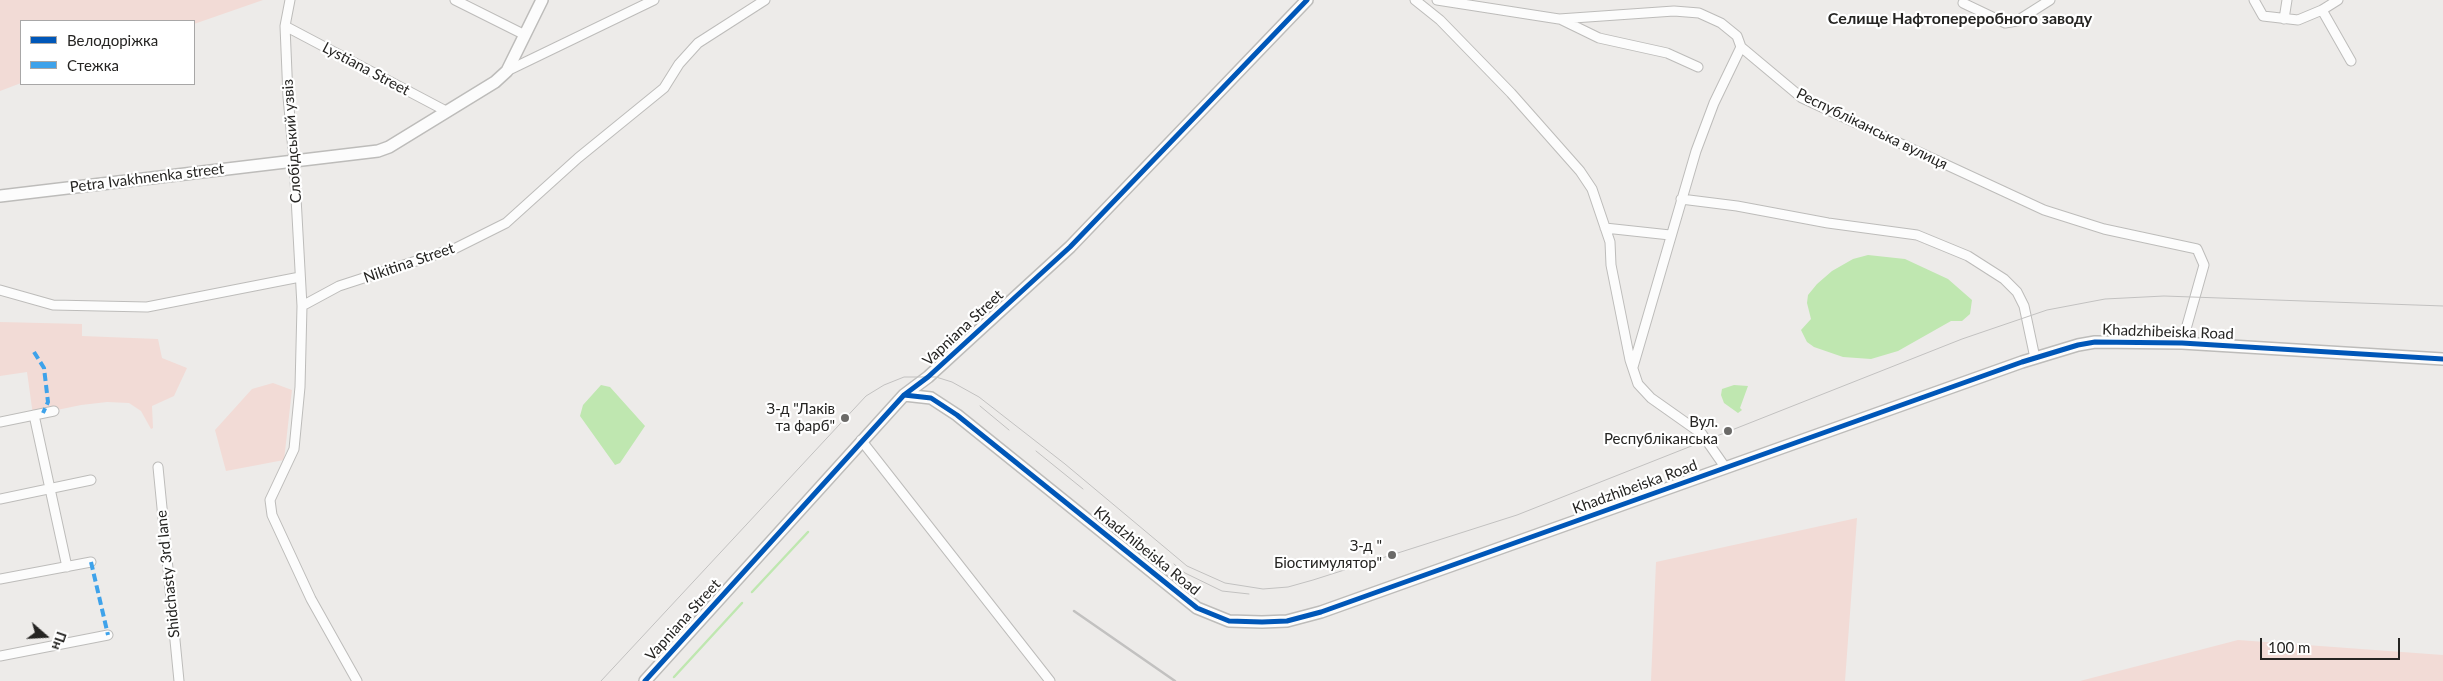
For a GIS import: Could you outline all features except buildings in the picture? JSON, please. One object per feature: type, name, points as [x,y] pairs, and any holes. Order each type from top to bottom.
[{"type":"street","points":[[455,0],[525,35]]},
{"type":"street","points":[[507,71],[542,0]]},
{"type":"street","points":[[507,71],[654,0]]},
{"type":"street","name":"Nikitina Street","points":[[302,306],[339,286],[456,248],[506,223],[578,158],[664,88],[679,64],[698,43],[765,0]]},
{"type":"street","name":"Vapniana Street","points":[[645,681],[861,440],[904,395],[928,377],[1070,246],[1307,0]]},
{"type":"street","points":[[1415,0],[1440,20],[1459,40],[1580,171],[1592,189],[1605,228],[1638,384],[1644,392],[1698,430],[1725,467]]},
{"type":"street","name":"Республіканська вулиця","points":[[1437,0],[1559,19],[1674,11],[1699,13],[1721,23],[1737,36],[1741,47],[1802,98],[2044,210],[2104,229],[2197,249],[2204,265],[2182,343]]},
{"type":"street","points":[[1963,3],[2005,23],[2017,21],[2050,0]]},
{"type":"street","points":[[2254,0],[2263,16],[2298,20],[2322,10],[2338,0]]},
{"type":"street","points":[[2284,18],[2287,0]]},
{"type":"street","name":"Слобідський узвіз","points":[[289,3],[285,26],[300,277]]},
{"type":"street","points":[[2322,10],[2351,61]]},
{"type":"street","points":[[1559,19],[1599,38],[1666,53],[1698,67]]},
{"type":"street","name":"Lystiana Street","points":[[285,26],[446,111]]},
{"type":"street","points":[[1633,367],[1681,199],[1714,102],[1741,47]]},
{"type":"street","name":"Petra Ivakhnenka street","points":[[0,196],[378,151],[395,143],[495,82],[507,71]]},
{"type":"street","points":[[1681,199],[1736,206],[1828,223],[1917,235],[1968,256],[2004,279],[2017,292],[2024,306],[2035,358]]},
{"type":"street","points":[[1605,228],[1670,234]]},
{"type":"street","points":[[0,290],[53,305],[147,307],[300,277],[302,306],[300,387],[294,449],[270,500],[272,515],[311,599],[357,681]]},
{"type":"street","name":"Khadzhibeiska Road","points":[[904,395],[931,398],[957,415],[1197,608],[1229,621],[1287,621],[1321,612],[2035,358],[2095,342],[2182,343],[2443,359]]},
{"type":"street","points":[[0,422],[54,411]]},
{"type":"street","points":[[34,415],[67,567]]},
{"type":"street","points":[[861,440],[1050,681]]},
{"type":"street","name":"Shidchasty 3rd lane","points":[[158,467],[179,681]]},
{"type":"street","points":[[0,499],[90,480]]},
{"type":"street","points":[[0,579],[91,562]]},
{"type":"street","points":[[0,656],[108,635]]},
{"type":"shaded area","points":[[0,0],[263,0],[195,24],[195,20],[20,20],[20,83],[0,91]]},
{"type":"shaded area","points":[[1868,255],[1905,259],[1948,279],[1972,300],[1970,314],[1962,321],[1951,321],[1898,351],[1871,359],[1843,357],[1814,347],[1807,342],[1801,330],[1811,319],[1807,303],[1808,295],[1832,271],[1853,259]]},
{"type":"shaded area","points":[[0,322],[82,324],[82,336],[158,339],[162,358],[187,368],[174,396],[152,406],[153,428],[151,429],[141,411],[129,403],[107,402],[81,405],[33,415],[27,372],[0,376]]},
{"type":"shaded area","points":[[273,383],[292,390],[284,460],[226,471],[215,430],[252,389]]},
{"type":"shaded area","points":[[601,385],[610,387],[645,426],[620,463],[615,465],[580,416],[583,405]]},
{"type":"shaded area","points":[[1734,385],[1748,386],[1740,408],[1742,410],[1738,413],[1724,403],[1721,395],[1722,389]]},
{"type":"shaded area","points":[[1857,518],[1845,681],[1651,681],[1656,562]]},
{"type":"shaded area","points":[[2238,640],[2443,655],[2443,681],[2080,681]]},
{"type":"waterway","points":[[752,592],[808,532]]},
{"type":"waterway","points":[[674,677],[742,603]]},
{"type":"tram line","points":[[601,681],[866,396],[884,385],[904,377],[936,377],[952,382],[979,397],[1065,464],[1187,566],[1225,583],[1263,589],[1288,587],[1313,580],[1517,515],[1962,339],[2047,310],[2105,299],[2164,296],[2443,306]]},
{"type":"tram line","points":[[980,406],[1009,430]]},
{"type":"tram line","points":[[1036,451],[1083,489]]},
{"type":"tram line","points":[[1174,564],[1185,573],[1222,591],[1249,594]]},
{"type":"railway","points":[[1074,611],[1175,681]]},
{"type":"marked path","points":[[34,352],[44,368],[48,402],[43,413]]},
{"type":"marked path","points":[[91,562],[108,635]]},
{"type":"cycle path","points":[[645,681],[904,395],[928,377],[1070,247],[1307,0]]},
{"type":"cycle path","points":[[904,395],[931,398],[957,415],[1197,608],[1229,621],[1262,622],[1287,621],[1321,612],[2022,362],[2078,345],[2095,342],[2182,343],[2443,359]]},
{"type":"place","name":"З-д \"Лаків та фарб\"","points":[[845,418]]},
{"type":"place","name":"Вул. Республіканська","points":[[1728,431]]},
{"type":"place","name":"З-д \" Біостимулятор\"","points":[[1392,555]]},
{"type":"district","name":"Селище Нафтопереробного заводу","points":[[1960,19]]}]
